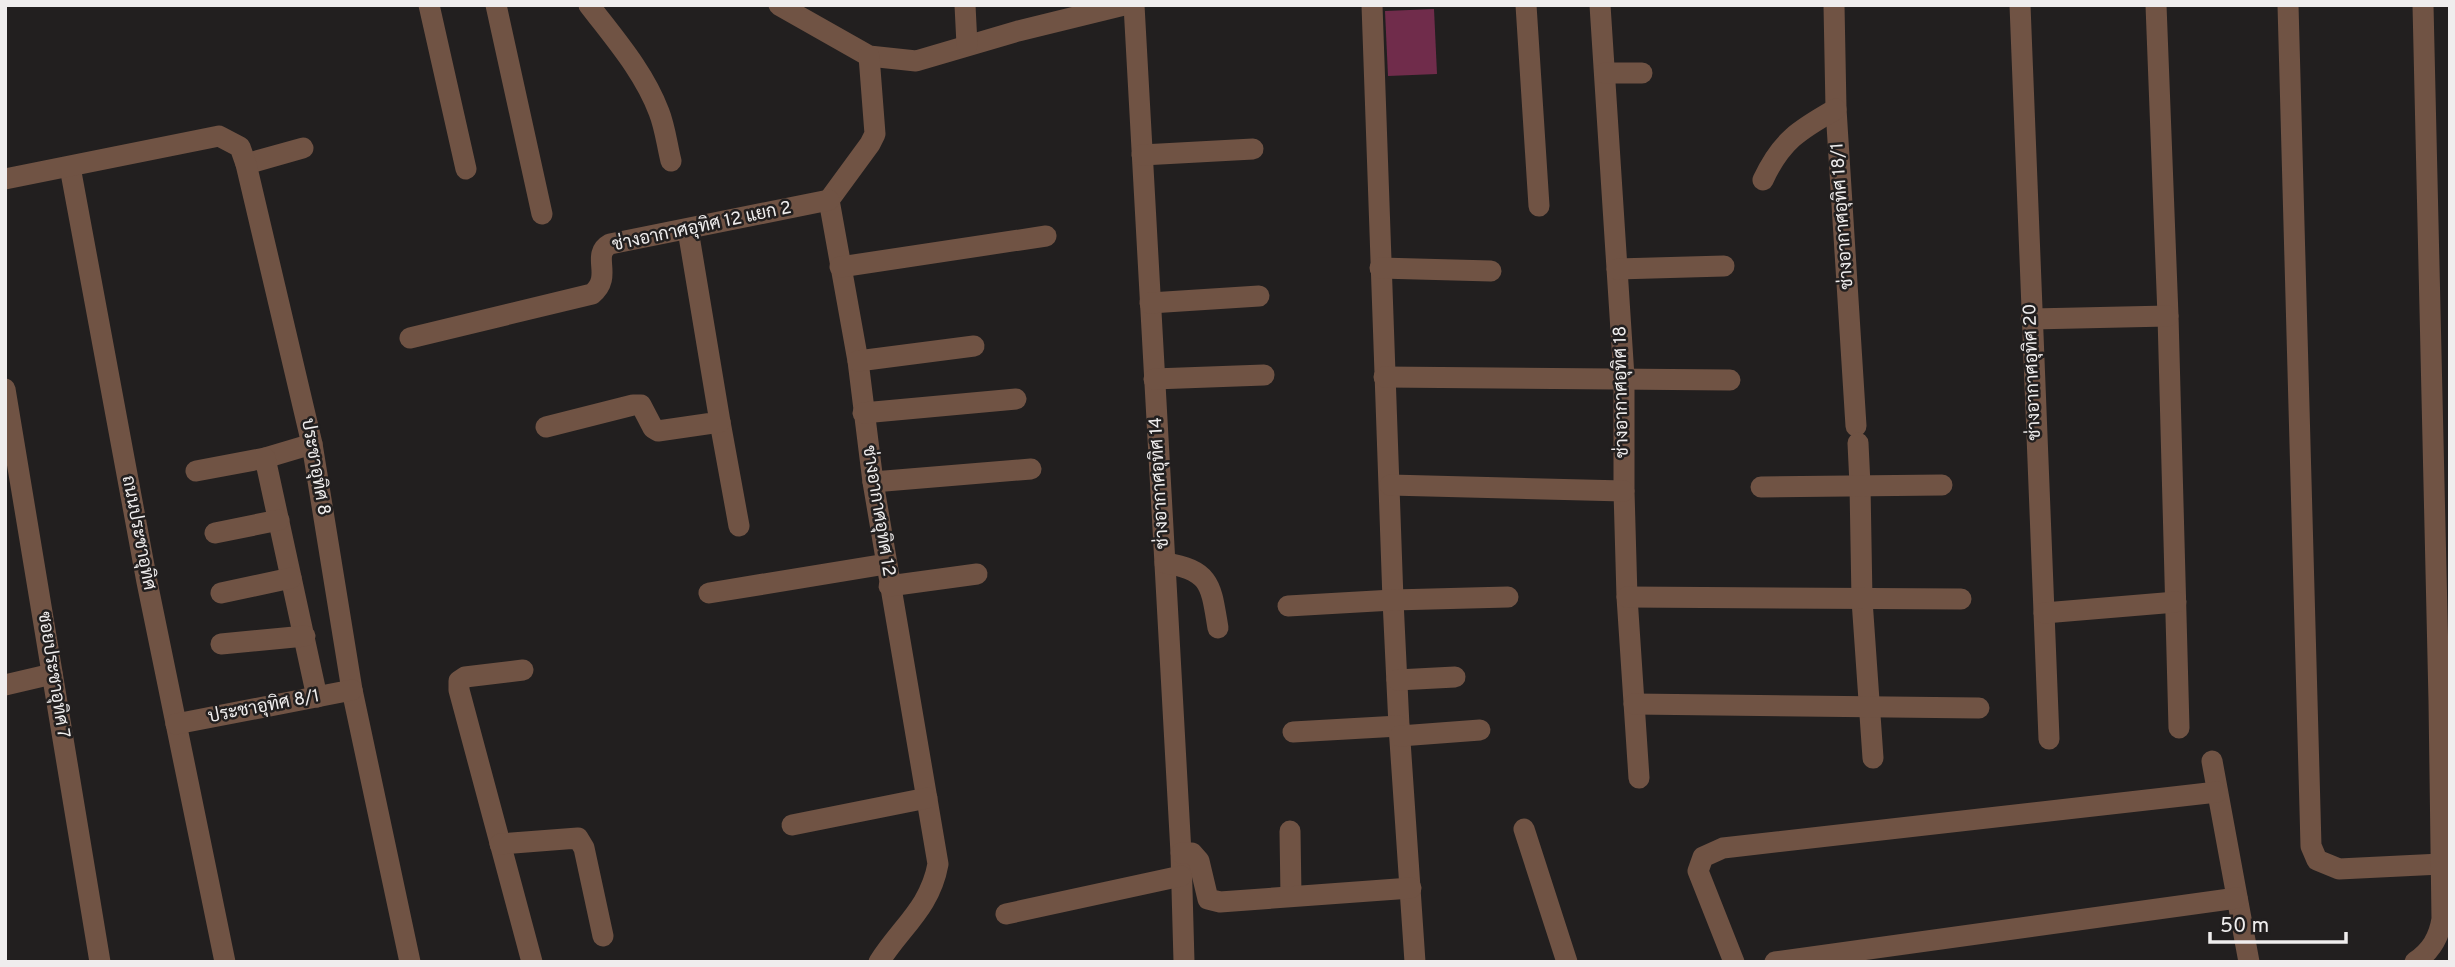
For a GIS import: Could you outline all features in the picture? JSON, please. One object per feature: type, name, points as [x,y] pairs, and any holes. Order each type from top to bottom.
[{"type":"street","points":[[429,5],[466,169]]},
{"type":"street","points":[[496,5],[542,214]]},
{"type":"street","points":[[589,5],[637,69],[651,93],[660,115],[671,161]]},
{"type":"street","points":[[779,5],[869,56],[916,61],[967,45],[1124,5]]},
{"type":"street","points":[[965,5],[967,45]]},
{"type":"street","name":"ช่างอากาศอุทิศ 14","points":[[1134,5],[1181,853],[1184,962]]},
{"type":"street","points":[[1372,5],[1393,600],[1415,962]]},
{"type":"street","points":[[1526,5],[1539,206]]},
{"type":"street","name":"ช่างอากาศอุทิศ 18","points":[[1600,5],[1624,377],[1623,491],[1639,778]]},
{"type":"street","name":"ช่างอากาศอุทิศ 18/1","points":[[1834,5],[1836,109],[1860,485],[1862,600],[1873,758]]},
{"type":"street","name":"ช่างอากาศอุทิศ 20","points":[[2020,5],[2049,738]]},
{"type":"street","points":[[2156,5],[2168,316],[2179,728]]},
{"type":"street","points":[[2288,5],[2311,846],[2318,860],[2339,869],[2441,864]]},
{"type":"street","points":[[2416,962],[2430,949],[2439,935],[2442,919],[2445,701],[2423,5]]},
{"type":"street","points":[[829,200],[875,134],[869,56]]},
{"type":"street","points":[[1605,73],[1642,73]]},
{"type":"street","points":[[1763,180],[1775,155],[1801,130],[1836,109]]},
{"type":"street","name":"ประชาอุทิศ 8","points":[[70,167],[219,136],[240,147],[312,443],[352,690],[410,962]]},
{"type":"street","points":[[246,164],[303,148]]},
{"type":"street","points":[[1142,155],[1253,149]]},
{"type":"street","points":[[5,179],[70,167]]},
{"type":"street","name":"ถนนประชาอุทิศ","points":[[70,167],[147,582],[225,962]]},
{"type":"street","name":"ช่างอากาศอุทิศ 12 แยก 2","points":[[410,338],[593,294],[600,288],[603,279],[601,253],[604,247],[610,244],[829,200]]},
{"type":"street","name":"ช่างอากาศอุทิศ 12","points":[[829,200],[858,361],[863,413],[889,586],[938,864],[934,884],[916,915],[879,962]]},
{"type":"street","points":[[688,230],[739,526]]},
{"type":"street","points":[[840,267],[1046,236]]},
{"type":"street","points":[[1617,269],[1724,266]]},
{"type":"street","points":[[1380,268],[1491,271]]},
{"type":"street","points":[[1150,303],[1259,296]]},
{"type":"street","points":[[2031,319],[2168,316]]},
{"type":"street","points":[[858,361],[974,346]]},
{"type":"street","points":[[1154,379],[1264,375]]},
{"type":"street","points":[[1384,377],[1730,380]]},
{"type":"street","name":"ซอยประชาอุทิศ 7","points":[[5,389],[100,962]]},
{"type":"street","points":[[863,413],[1016,399]]},
{"type":"street","points":[[546,427],[640,404],[657,431],[720,422]]},
{"type":"street","points":[[196,471],[265,458],[312,443]]},
{"type":"street","points":[[265,458],[317,697]]},
{"type":"street","points":[[873,482],[1031,469]]},
{"type":"street","points":[[1390,485],[1623,491]]},
{"type":"street","points":[[1761,487],[1942,485]]},
{"type":"street","points":[[215,533],[279,520]]},
{"type":"street","points":[[1165,563],[1181,565],[1199,574],[1211,589],[1218,628]]},
{"type":"street","points":[[709,593],[886,564]]},
{"type":"street","points":[[889,586],[976,574]]},
{"type":"street","points":[[221,593],[291,578]]},
{"type":"street","points":[[1288,606],[1508,597]]},
{"type":"street","points":[[1627,597],[1961,599]]},
{"type":"street","points":[[2044,613],[2176,602]]},
{"type":"street","points":[[221,644],[305,636]]},
{"type":"street","points":[[523,670],[465,677],[459,681],[458,690],[531,962]]},
{"type":"street","points":[[5,685],[52,674]]},
{"type":"street","points":[[1397,680],[1455,677]]},
{"type":"street","name":"ประชาอุทิศ 8/1","points":[[176,724],[352,690]]},
{"type":"street","points":[[1634,704],[1979,708]]},
{"type":"street","points":[[1293,732],[1480,730]]},
{"type":"street","points":[[2212,761],[2249,962]]},
{"type":"street","points":[[1734,962],[1698,871],[1703,857],[1723,848],[2217,792]]},
{"type":"street","points":[[792,825],[927,798]]},
{"type":"street","points":[[1524,828],[1567,962]]},
{"type":"street","points":[[1290,831],[1291,897]]},
{"type":"street","points":[[500,844],[578,838],[584,848],[603,936]]},
{"type":"street","points":[[1181,853],[1192,853],[1199,861],[1208,899],[1220,902],[1411,888]]},
{"type":"street","points":[[1006,914],[1181,876]]},
{"type":"street","points":[[1775,962],[2237,898]]},
{"type":"building","points":[[1434,9],[1437,74],[1388,76],[1385,11]]}]
